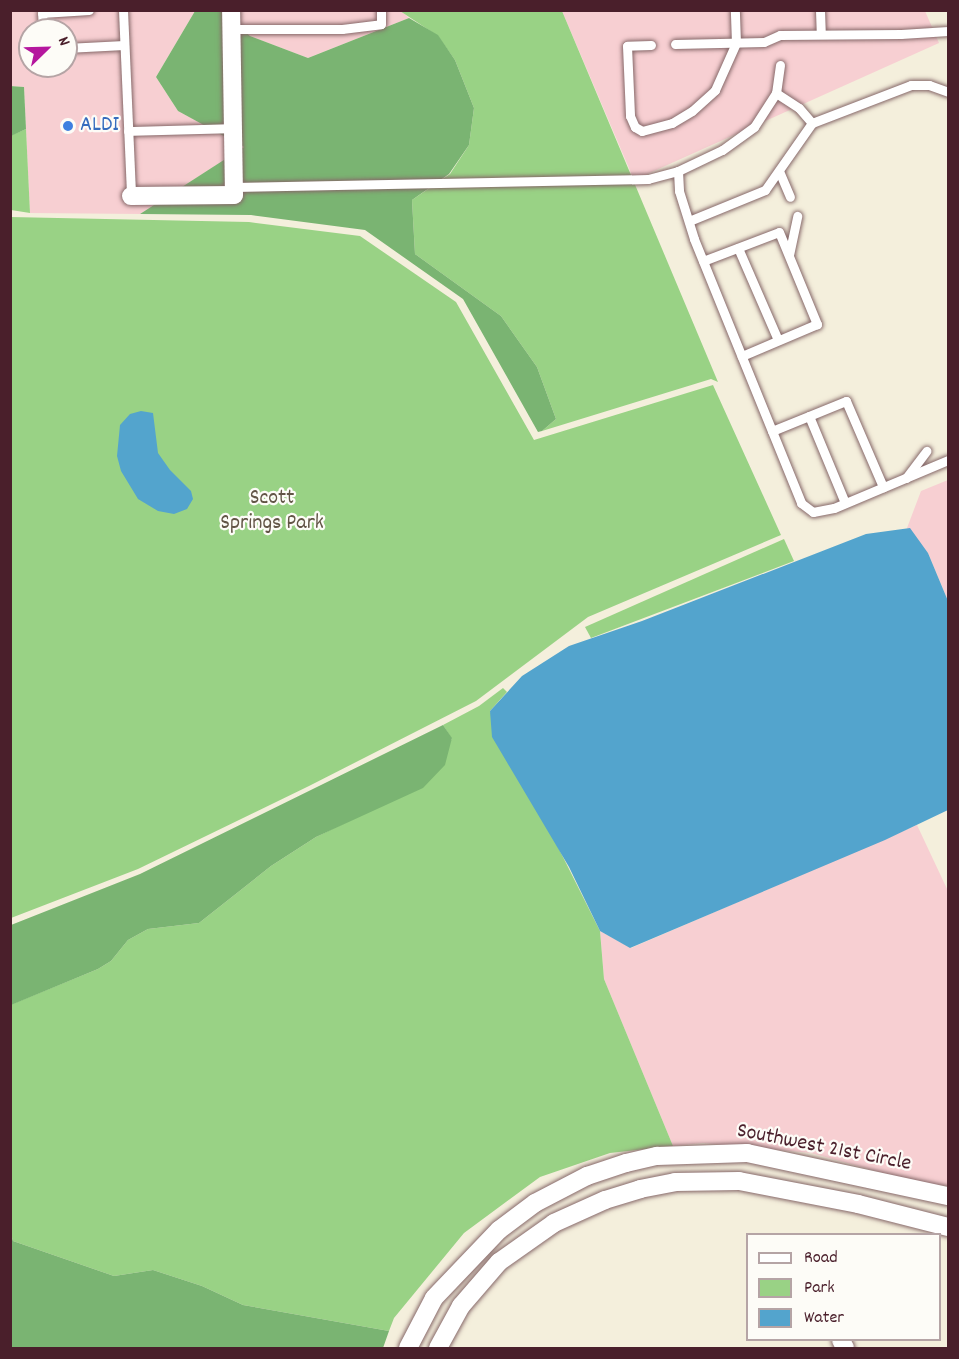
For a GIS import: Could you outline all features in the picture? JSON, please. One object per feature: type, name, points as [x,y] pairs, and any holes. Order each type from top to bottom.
[{"type":"street","points":[[131,196],[234,195],[231,20]]},
{"type":"street","name":"Southwest 21st Circle","points":[[408,1348],[434,1298],[506,1225],[535,1203],[587,1176],[657,1156],[747,1153],[948,1196]]},
{"type":"street","points":[[438,1348],[461,1306],[499,1262],[521,1245],[554,1223],[604,1200],[675,1182],[739,1181],[858,1204],[948,1227]]},
{"type":"street","points":[[506,1225],[521,1245]]},
{"type":"lane","points":[[42,18],[42,13],[88,10]]},
{"type":"lane","points":[[123,10],[131,196]]},
{"type":"lane","points":[[231,20],[342,29],[381,24],[381,10]]},
{"type":"lane","points":[[651,45],[627,46],[630,116],[635,127],[642,131],[672,123],[692,111],[715,90],[736,43],[735,10]]},
{"type":"lane","points":[[820,10],[821,34]]},
{"type":"lane","points":[[675,44],[764,42],[780,35],[900,34],[948,31]]},
{"type":"lane","points":[[78,47],[124,45]]},
{"type":"lane","points":[[234,187],[648,179],[678,171],[722,150],[754,127],[776,93],[780,65]]},
{"type":"lane","points":[[689,221],[765,190],[812,123],[911,85],[929,85],[948,92]]},
{"type":"lane","points":[[776,93],[799,108],[812,123]]},
{"type":"lane","points":[[128,131],[233,128]]},
{"type":"lane","points":[[678,171],[679,191],[689,221],[801,503],[813,512],[845,504],[948,460]]},
{"type":"lane","points":[[779,171],[790,197]]},
{"type":"lane","points":[[789,256],[797,216]]},
{"type":"lane","points":[[704,261],[779,232],[817,324],[742,356]]},
{"type":"lane","points":[[738,248],[778,340]]},
{"type":"lane","points":[[772,431],[846,400],[883,488]]},
{"type":"lane","points":[[809,416],[845,504]]},
{"type":"lane","points":[[906,478],[926,451]]},
{"type":"shaded area","points":[[400,10],[409,18],[308,58],[250,36],[223,11]]},
{"type":"shaded area","points":[[10,11],[195,11],[156,77],[178,111],[245,147],[140,214],[30,213],[24,87],[11,86]]},
{"type":"shaded area","points":[[562,11],[925,11],[939,43],[634,180]]},
{"type":"shaded area","points":[[948,480],[948,601],[928,553],[907,528],[921,491]]},
{"type":"shaded area","points":[[917,825],[948,891],[948,1186],[919,1183],[811,1153],[703,1143],[673,1146],[604,979],[600,931],[631,948]]},
{"type":"green space","points":[[195,11],[223,11],[250,36],[308,58],[409,18],[438,35],[455,60],[474,108],[469,145],[449,174],[412,200],[415,254],[501,316],[537,367],[556,419],[542,431],[538,432],[463,299],[365,230],[251,215],[140,214],[244,147],[178,111],[156,77]]},
{"type":"green space","points":[[400,11],[562,11],[718,382],[711,379],[542,431],[556,419],[537,367],[501,316],[415,254],[412,200],[450,174],[469,145],[474,108],[455,60],[438,36]]},
{"type":"green space","points":[[10,86],[24,87],[26,129],[11,136]]},
{"type":"green space","points":[[26,129],[30,213],[11,210],[10,136]]},
{"type":"green space","name":"Scott Springs Park","points":[[10,217],[249,222],[360,236],[456,302],[534,440],[713,385],[781,535],[588,617],[476,701],[309,786],[138,869],[11,918]]},
{"type":"green space","points":[[784,539],[794,561],[591,638],[585,627]]},
{"type":"green space","points":[[503,688],[507,692],[490,711],[600,931],[604,979],[673,1146],[610,1153],[540,1177],[464,1233],[394,1318],[389,1331],[243,1305],[202,1286],[153,1270],[114,1276],[13,1241],[10,1230],[10,1005],[98,969],[111,961],[128,940],[148,929],[199,923],[271,866],[316,837],[355,818],[452,739],[443,725],[479,706]]},
{"type":"green space","points":[[443,725],[452,738],[445,765],[423,788],[316,837],[271,866],[199,923],[148,929],[128,940],[111,961],[98,969],[11,1005],[11,925],[140,874]]},
{"type":"green space","points":[[10,1230],[13,1241],[114,1276],[153,1270],[202,1286],[243,1305],[389,1331],[383,1348],[11,1348]]},
{"type":"water","points":[[141,411],[153,413],[158,453],[170,470],[191,491],[193,499],[187,509],[174,514],[158,511],[138,499],[121,471],[117,456],[120,425],[130,414]]},
{"type":"water","points":[[910,528],[928,553],[948,601],[948,810],[885,840],[630,948],[600,931],[569,867],[492,737],[490,711],[522,676],[569,646],[642,621],[866,534]]},
{"type":"place","name":"ALDI","points":[[68,126]]}]
